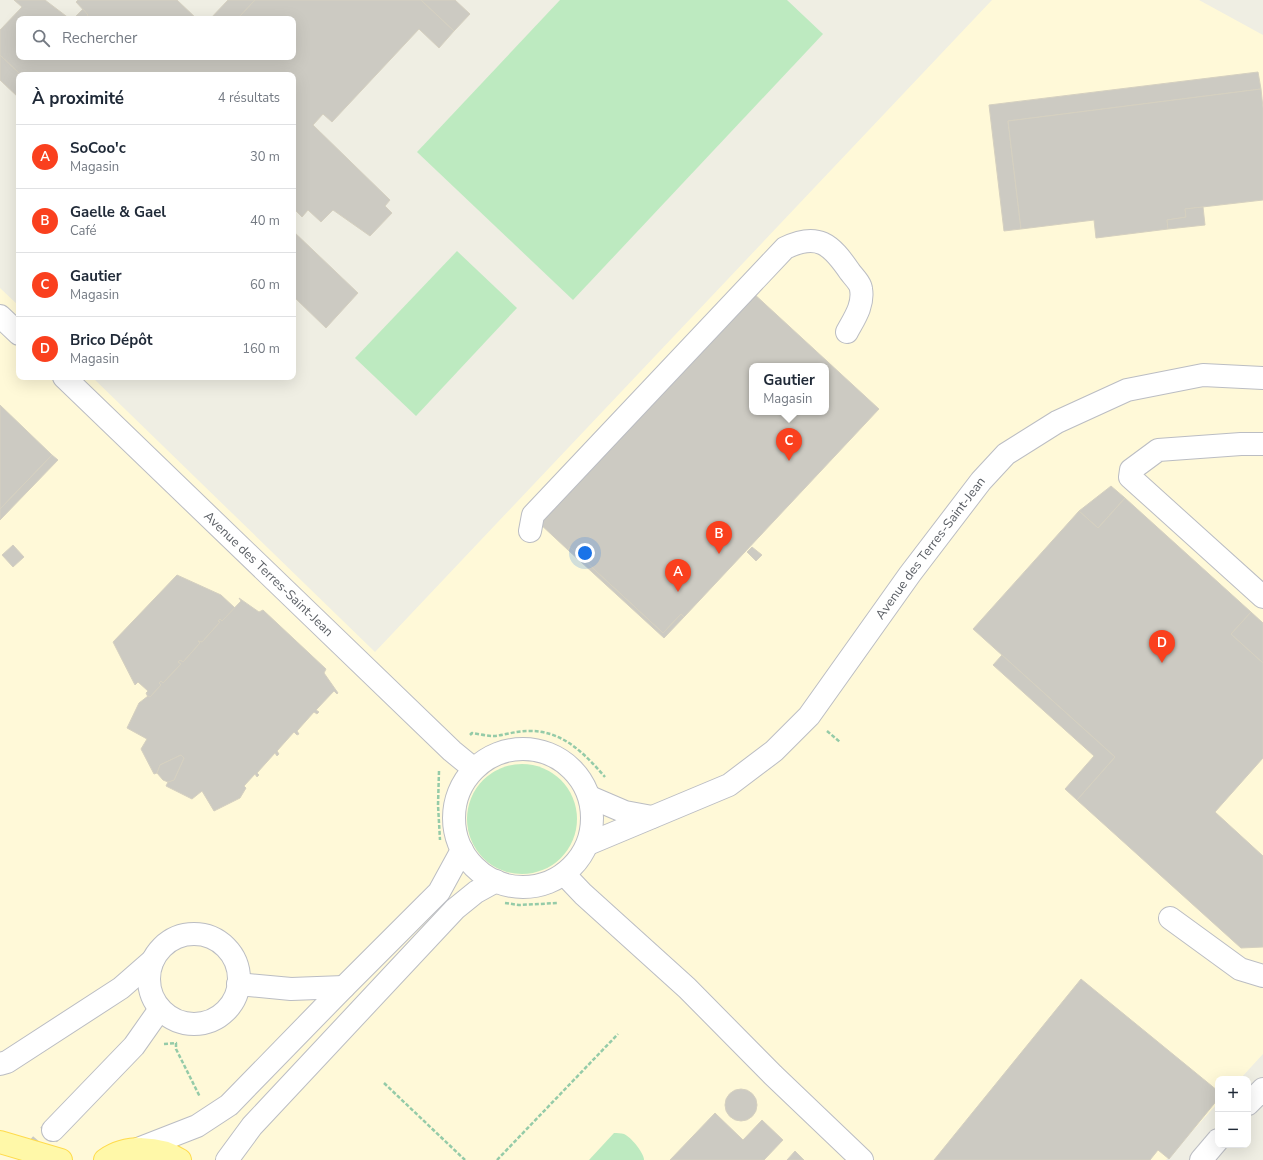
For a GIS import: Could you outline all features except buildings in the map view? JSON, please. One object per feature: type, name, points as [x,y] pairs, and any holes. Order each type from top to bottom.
[{"type":"main road","points":[[0,1142],[61,1160]]},
{"type":"main road","points":[[105,1160],[123,1152],[138,1149],[160,1151],[180,1160]]},
{"type":"main road","points":[[0,1153],[8,1160]]},
{"type":"street","points":[[530,531],[533,515],[785,248],[798,242],[808,240],[821,242],[836,252],[862,288],[861,304],[847,332]]},
{"type":"street","points":[[0,316],[16,331]]},
{"type":"street","name":"Avenue des Terres-Saint-Jean","points":[[588,844],[729,785],[774,751],[809,716],[910,574],[981,481],[1006,454],[1057,422],[1127,390],[1203,375],[1263,378]]},
{"type":"street","name":"Avenue des Terres-Saint-Jean","points":[[67,380],[452,751],[474,769]]},
{"type":"street","points":[[1263,444],[1241,444],[1158,450],[1131,470],[1130,477],[1263,597]]},
{"type":"street","points":[[138,1149],[197,1126],[229,1105],[439,892],[455,829],[455,807],[461,787],[474,769],[490,757],[509,750],[529,748],[549,753],[567,763],[584,784],[590,798],[593,821],[588,844],[578,861],[564,874],[543,884],[519,887],[496,881],[476,868],[451,848]]},
{"type":"street","points":[[590,798],[625,812],[652,817]]},
{"type":"street","points":[[564,874],[583,894],[687,988],[773,1075],[862,1160]]},
{"type":"street","points":[[227,1160],[252,1126],[455,908],[476,892],[496,881]]},
{"type":"street","points":[[1170,918],[1240,969],[1263,976]]},
{"type":"street","points":[[0,1064],[7,1062],[122,988],[152,960],[161,948],[178,937],[199,934],[212,938],[224,946],[233,957],[238,970],[238,984],[234,998],[226,1011],[214,1019],[200,1024],[185,1024],[172,1019],[160,1009],[153,998],[149,986],[149,973],[152,960]]},
{"type":"street","points":[[238,984],[291,988],[344,987]]},
{"type":"street","points":[[53,1130],[134,1046],[160,1009]]},
{"type":"street","points":[[1251,1101],[1263,1089]]},
{"type":"street","points":[[1201,1160],[1215,1144]]},
{"type":"path","points":[[451,848],[438,805],[439,771],[452,751],[472,733],[494,736],[528,731],[551,734],[568,741],[579,750],[609,782]]},
{"type":"path","points":[[504,903],[519,905],[550,902],[572,903],[583,894]]},
{"type":"path","points":[[497,1160],[618,1034]]},
{"type":"path","points":[[160,1045],[166,1043],[176,1043],[176,1049],[202,1100]]},
{"type":"path","points":[[384,1082],[466,1160]]},
{"type":"shaded area","points":[[992,0],[1199,0],[1263,35],[1263,1054],[1243,1076],[1215,1076],[1215,1106],[1166,1160],[0,1160],[0,288],[16,303],[16,380],[95,380],[375,652]]},
{"type":"green space","points":[[560,0],[787,0],[823,34],[573,300],[417,152]]},
{"type":"green space","points":[[457,251],[517,308],[416,416],[355,358]]},
{"type":"green space","points":[[522,764],[533,765],[543,769],[561,780],[572,798],[576,808],[576,830],[572,840],[561,858],[543,869],[533,873],[522,874],[511,873],[501,869],[483,858],[472,840],[468,830],[467,819],[468,808],[472,798],[483,780],[501,769],[511,765]]},
{"type":"green space","points":[[614,1133],[624,1134],[630,1138],[640,1149],[644,1160],[589,1160]]},
{"type":"tunnel","points":[[27,1160],[53,1130]]},
{"type":"place","name":"Gautier","points":[[789,461]]},
{"type":"place","name":"Gaelle & Gael","points":[[719,554]]},
{"type":"place","name":"SoCoo'c","points":[[678,592]]},
{"type":"place","name":"Brico Dépôt","points":[[1162,663]]}]
